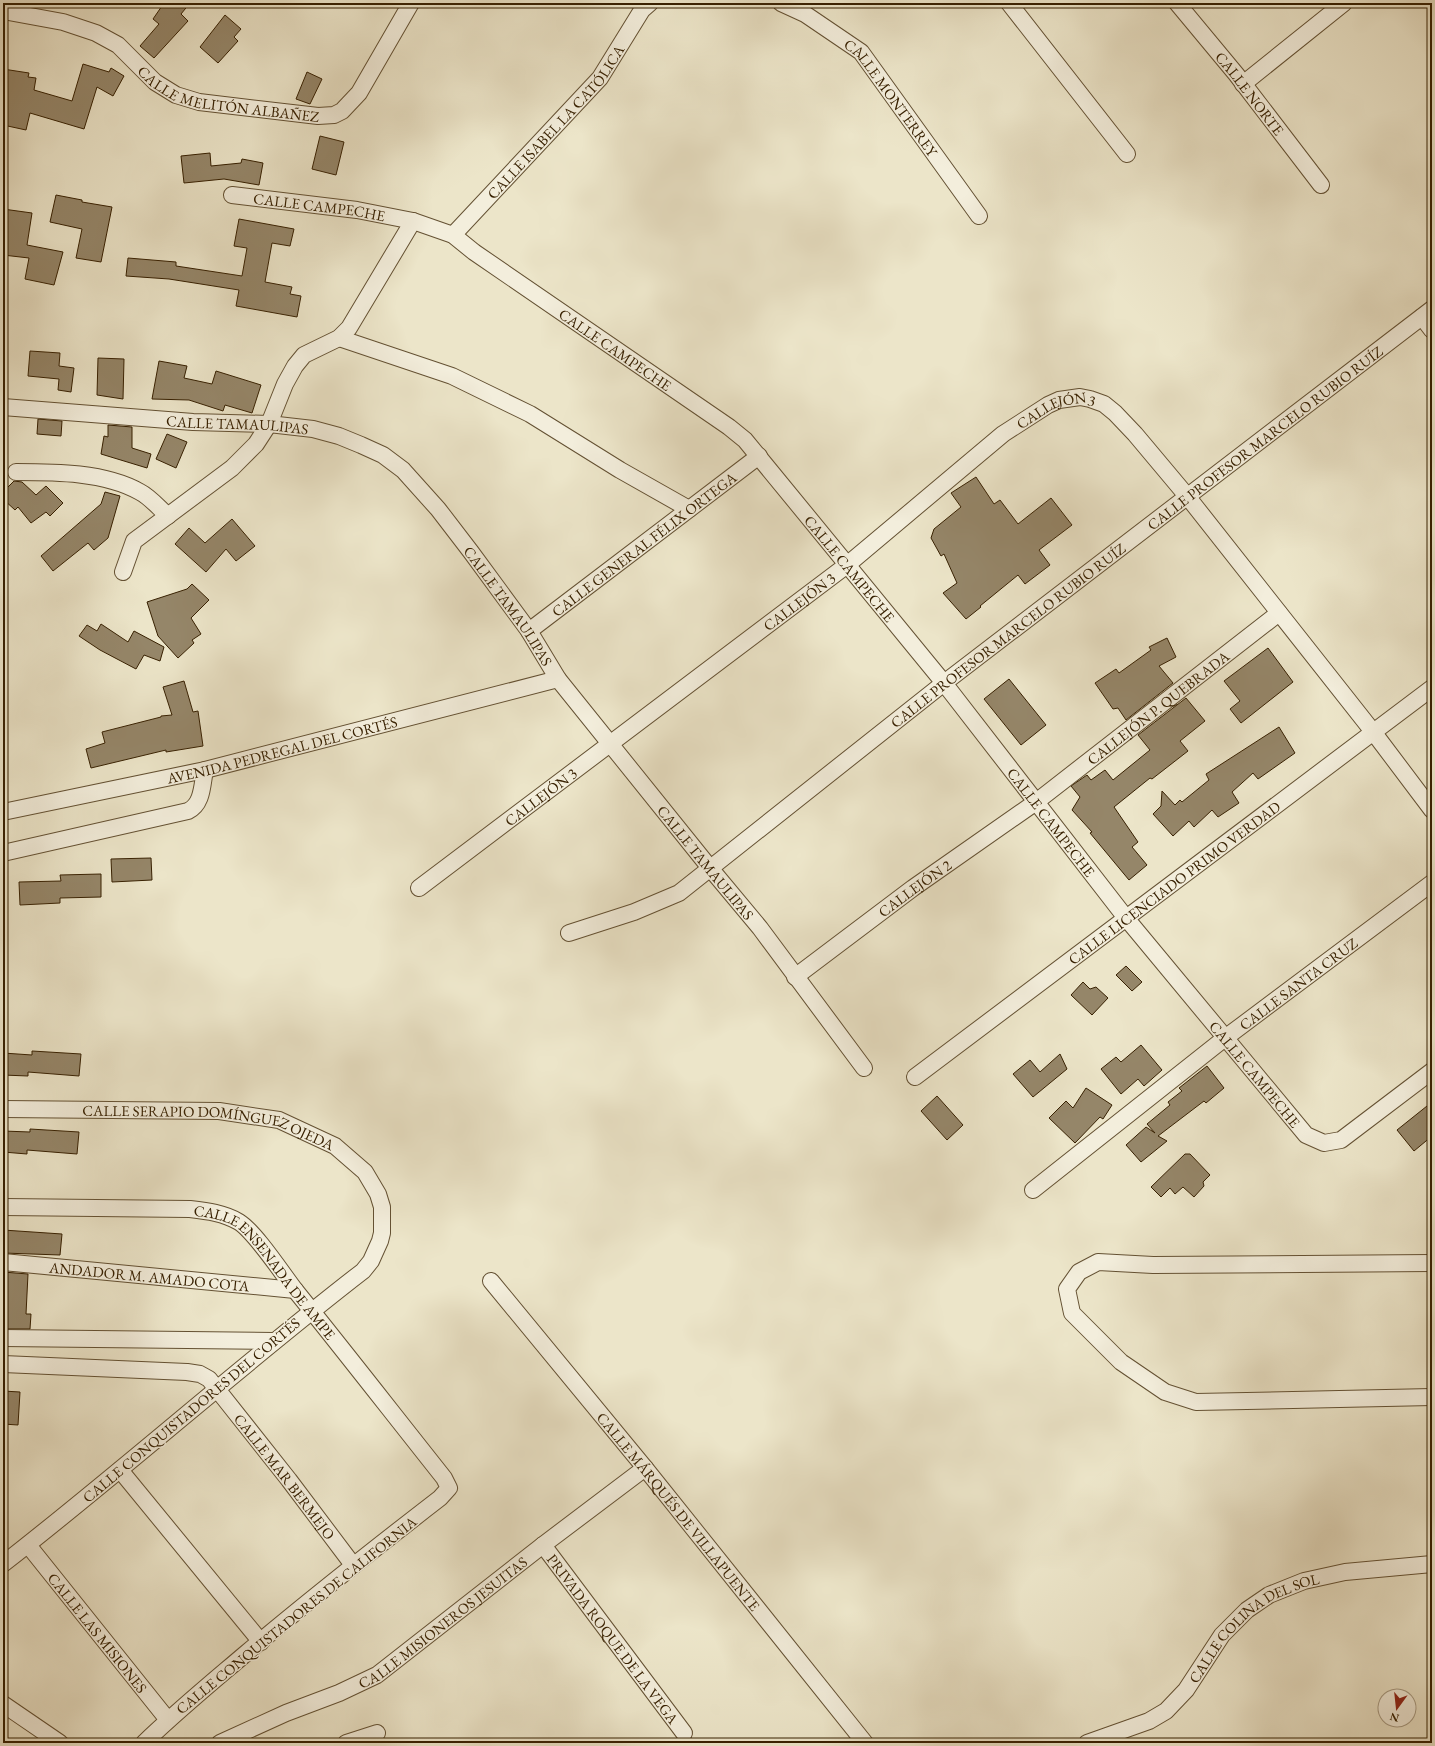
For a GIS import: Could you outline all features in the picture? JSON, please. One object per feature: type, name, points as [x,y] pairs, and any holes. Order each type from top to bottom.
[{"type":"street","name":"CALLE MELITÓN ALBAÑEZ","points":[[4,15],[63,22],[96,33],[118,45],[155,82],[176,96],[198,102],[318,116],[334,115],[342,111],[359,93],[411,3]]},
{"type":"street","name":"CALLE MONTERREY","points":[[781,3],[805,14],[861,52],[979,216]]},
{"type":"street","points":[[1009,3],[1127,154]]},
{"type":"street","name":"CALLE NORTE","points":[[1177,3],[1244,84],[1321,185]]},
{"type":"street","points":[[1244,84],[1344,3]]},
{"type":"street","name":"CALLE ISABEL LA CATÓLICA","points":[[452,235],[600,78],[612,60],[642,5]]},
{"type":"street","name":"CALLE CAMPECHE","points":[[232,195],[357,210],[413,221],[452,235],[474,252],[730,427],[745,440],[944,683],[1126,918],[1306,1136],[1324,1143],[1341,1140],[1432,1071]]},
{"type":"street","points":[[123,572],[134,541],[232,468],[256,444],[269,424],[294,366],[304,355],[339,338],[349,328],[413,221]]},
{"type":"street","points":[[1427,313],[1432,330]]},
{"type":"street","name":"CALLE PROFESOR MARCELO RUBIO RUÍZ","points":[[569,933],[667,899],[682,890],[944,683],[1427,313]]},
{"type":"street","points":[[339,338],[452,376],[530,414],[620,470],[689,509]]},
{"type":"street","name":"CALLEJÓN 3","points":[[419,888],[847,565],[1003,434],[1048,405],[1064,399],[1080,397],[1104,404],[1130,428],[1187,496],[1374,733],[1432,810]]},
{"type":"street","name":"CALLE TAMAULIPAS","points":[[3,407],[193,422],[269,424],[313,429],[339,436],[383,455],[403,470],[438,509],[472,552],[529,631],[558,679],[760,928],[864,1068]]},
{"type":"street","name":"CALLE GENERAL FÉLIX ORTEGA","points":[[529,631],[759,456]]},
{"type":"street","points":[[16,472],[54,472],[110,479],[141,492],[168,516]]},
{"type":"street","name":"CALLEJÓN P. QUEBRADA","points":[[1036,802],[1279,613]]},
{"type":"street","name":"AVENIDA PEDREGAL DEL CORTÉS","points":[[3,812],[205,770],[558,679]]},
{"type":"street","name":"CALLE LICENCIADO PRIMO VERDAD","points":[[915,1077],[1432,688]]},
{"type":"street","points":[[3,853],[196,808],[205,770]]},
{"type":"street","name":"CALLEJÓN 2","points":[[796,977],[913,888],[1036,802]]},
{"type":"street","name":"CALLE SANTA CRUZ","points":[[1033,1190],[1225,1038],[1432,883]]},
{"type":"street","name":"CALLE SERAPIO DOMÍNGUEZ OJEDA","points":[[3,1109],[219,1111],[279,1120],[335,1146],[351,1159],[365,1172],[378,1194],[382,1207]]},
{"type":"street","name":"CALLE ENSENADA DE AMPE","points":[[3,1207],[190,1209],[221,1214],[240,1223],[252,1234],[312,1310],[444,1478],[449,1488]]},
{"type":"street","name":"CALLE CONQUISTADORES DEL CORTÉS","points":[[3,1564],[120,1470],[312,1310],[363,1271],[371,1261],[380,1241],[382,1233],[382,1207]]},
{"type":"street","name":"ANDADOR M. AMADO COTA","points":[[3,1262],[295,1290]]},
{"type":"street","points":[[1432,1263],[1153,1265],[1098,1262],[1079,1272],[1067,1289],[1072,1313],[1121,1362],[1165,1392],[1196,1402],[1432,1397]]},
{"type":"street","name":"CALLE MÁRQUÉS DE VILLAPUENTE","points":[[491,1281],[645,1468],[865,1743]]},
{"type":"street","points":[[3,1338],[274,1341]]},
{"type":"street","name":"CALLE MAR BERMEJO","points":[[3,1364],[187,1372],[200,1374],[209,1379],[353,1565]]},
{"type":"street","name":"CALLE MISIONEROS JESUITAS","points":[[220,1743],[286,1713],[339,1693],[377,1675],[543,1545],[645,1468]]},
{"type":"street","points":[[120,1470],[261,1642]]},
{"type":"street","name":"CALLE CONQUISTADORES DE CALIFORNIA","points":[[144,1743],[168,1720],[353,1565],[440,1498],[449,1488]]},
{"type":"street","name":"CALLE LAS MISIONES","points":[[28,1545],[168,1720]]},
{"type":"street","name":"PRIVADA ROQUE DE LA VEGA","points":[[543,1545],[684,1733]]},
{"type":"street","name":"CALLE COLINA DEL SOL","points":[[1098,1742],[1149,1721],[1166,1711],[1186,1690],[1222,1635],[1247,1610],[1269,1595],[1304,1581],[1345,1572],[1432,1564]]},
{"type":"street","points":[[3,1704],[60,1743]]},
{"type":"street","points":[[346,1743],[377,1733]]},
{"type":"building","points":[[164,3],[190,3],[181,14],[188,21],[154,58],[140,46],[159,24],[153,19]]},
{"type":"building","points":[[225,15],[241,29],[234,37],[238,41],[218,63],[200,47]]},
{"type":"building","points":[[83,64],[109,72],[111,68],[124,76],[113,96],[97,87],[84,129],[30,113],[26,130],[3,125],[3,69],[29,73],[28,77],[36,78],[34,90],[72,101]]},
{"type":"building","points":[[307,72],[322,79],[310,104],[296,99]]},
{"type":"building","points":[[320,136],[344,142],[336,175],[312,169]]},
{"type":"building","points":[[210,153],[211,166],[241,163],[242,159],[263,163],[259,185],[224,179],[184,183],[181,156]]},
{"type":"building","points":[[56,195],[82,200],[82,202],[112,207],[101,262],[76,258],[82,229],[50,222]]},
{"type":"building","points":[[3,209],[32,213],[27,245],[63,252],[54,285],[25,279],[29,258],[3,255]]},
{"type":"building","points":[[239,219],[294,229],[290,246],[272,243],[265,282],[292,287],[290,294],[301,296],[297,317],[236,306],[239,290],[169,279],[126,276],[128,258],[176,262],[176,266],[242,276],[247,248],[234,246]]},
{"type":"building","points":[[30,351],[60,353],[59,366],[74,368],[71,392],[58,390],[59,379],[28,376]]},
{"type":"building","points":[[98,358],[124,359],[123,399],[97,395]]},
{"type":"building","points":[[159,361],[187,366],[184,378],[212,384],[216,371],[261,385],[252,413],[225,405],[223,411],[189,400],[152,399]]},
{"type":"building","points":[[38,419],[62,421],[61,436],[37,434]]},
{"type":"building","points":[[108,425],[132,427],[132,448],[151,454],[147,468],[101,454],[104,436],[108,437]]},
{"type":"building","points":[[167,434],[187,442],[176,468],[156,459]]},
{"type":"building","points":[[976,477],[994,504],[1000,500],[1018,524],[1051,498],[1072,525],[1039,550],[1050,565],[1025,584],[1018,575],[966,619],[943,593],[957,583],[944,554],[941,556],[931,538],[934,529],[961,507],[951,493]]},
{"type":"building","points":[[14,481],[22,482],[36,495],[46,486],[63,503],[50,516],[46,512],[31,523],[18,507],[15,510],[3,499],[3,492]]},
{"type":"building","points":[[105,492],[120,496],[108,538],[94,550],[88,543],[53,571],[41,556],[101,504]]},
{"type":"building","points":[[232,519],[255,546],[236,561],[226,549],[206,572],[175,544],[189,528],[205,543]]},
{"type":"building","points":[[192,584],[209,600],[191,618],[201,634],[192,640],[194,643],[178,658],[158,636],[147,602],[187,589]]},
{"type":"building","points":[[101,624],[128,642],[134,631],[164,647],[160,661],[144,655],[136,669],[100,650],[79,636],[87,625],[97,631]]},
{"type":"building","points":[[1167,638],[1176,657],[1159,666],[1173,683],[1126,720],[1118,708],[1113,709],[1095,683],[1116,669],[1119,673],[1151,650],[1149,647]]},
{"type":"building","points":[[1268,648],[1293,682],[1241,723],[1230,709],[1240,701],[1224,681]]},
{"type":"building","points":[[1009,679],[1046,725],[1021,745],[984,699]]},
{"type":"building","points":[[184,681],[193,712],[198,711],[203,746],[166,752],[166,750],[91,768],[86,749],[105,743],[102,732],[161,716],[172,715],[163,687]]},
{"type":"building","points":[[1186,698],[1205,721],[1180,741],[1188,751],[1152,779],[1150,778],[1114,807],[1138,842],[1132,847],[1147,865],[1129,880],[1090,833],[1092,832],[1072,810],[1080,797],[1071,786],[1087,775],[1091,780],[1105,770],[1113,780],[1150,750],[1138,735]]},
{"type":"building","points":[[1279,727],[1295,753],[1258,779],[1253,773],[1232,792],[1239,803],[1218,817],[1212,810],[1194,827],[1189,821],[1173,836],[1153,814],[1161,806],[1162,791],[1175,805],[1180,800],[1182,802],[1209,780],[1206,774]]},
{"type":"building","points":[[151,858],[152,880],[112,882],[111,859]]},
{"type":"building","points":[[101,874],[101,897],[60,898],[60,903],[20,905],[19,882],[61,881],[60,875]]},
{"type":"building","points":[[1126,966],[1142,982],[1132,991],[1116,975]]},
{"type":"building","points":[[1083,982],[1090,989],[1096,987],[1108,998],[1092,1015],[1071,995]]},
{"type":"building","points":[[1141,1045],[1162,1070],[1144,1086],[1138,1079],[1121,1094],[1101,1069],[1116,1057],[1121,1062]]},
{"type":"building","points":[[32,1051],[81,1054],[79,1076],[28,1072],[28,1076],[3,1075],[3,1053],[32,1055]]},
{"type":"building","points":[[1060,1054],[1067,1069],[1033,1097],[1013,1074],[1030,1060],[1040,1072]]},
{"type":"building","points":[[1207,1066],[1224,1088],[1206,1103],[1204,1101],[1158,1136],[1167,1141],[1141,1162],[1126,1145],[1146,1127],[1155,1133],[1147,1124],[1170,1105],[1168,1102],[1182,1091],[1179,1088]]},
{"type":"building","points":[[1086,1088],[1112,1105],[1103,1119],[1100,1117],[1075,1143],[1049,1118],[1066,1101],[1073,1108]]},
{"type":"building","points":[[937,1096],[963,1125],[947,1140],[921,1111]]},
{"type":"building","points":[[1432,1102],[1432,1136],[1414,1151],[1397,1130]]},
{"type":"building","points":[[30,1129],[79,1132],[77,1154],[27,1150],[27,1154],[3,1152],[3,1131],[30,1132]]},
{"type":"building","points":[[1185,1154],[1190,1154],[1210,1175],[1203,1182],[1204,1186],[1194,1197],[1183,1187],[1175,1194],[1170,1188],[1161,1197],[1151,1187]]},
{"type":"building","points":[[3,1230],[62,1234],[60,1255],[3,1253]]},
{"type":"building","points":[[3,1272],[28,1274],[26,1314],[31,1314],[30,1329],[3,1329]]},
{"type":"building","points":[[3,1391],[20,1392],[18,1425],[3,1424]]}]
